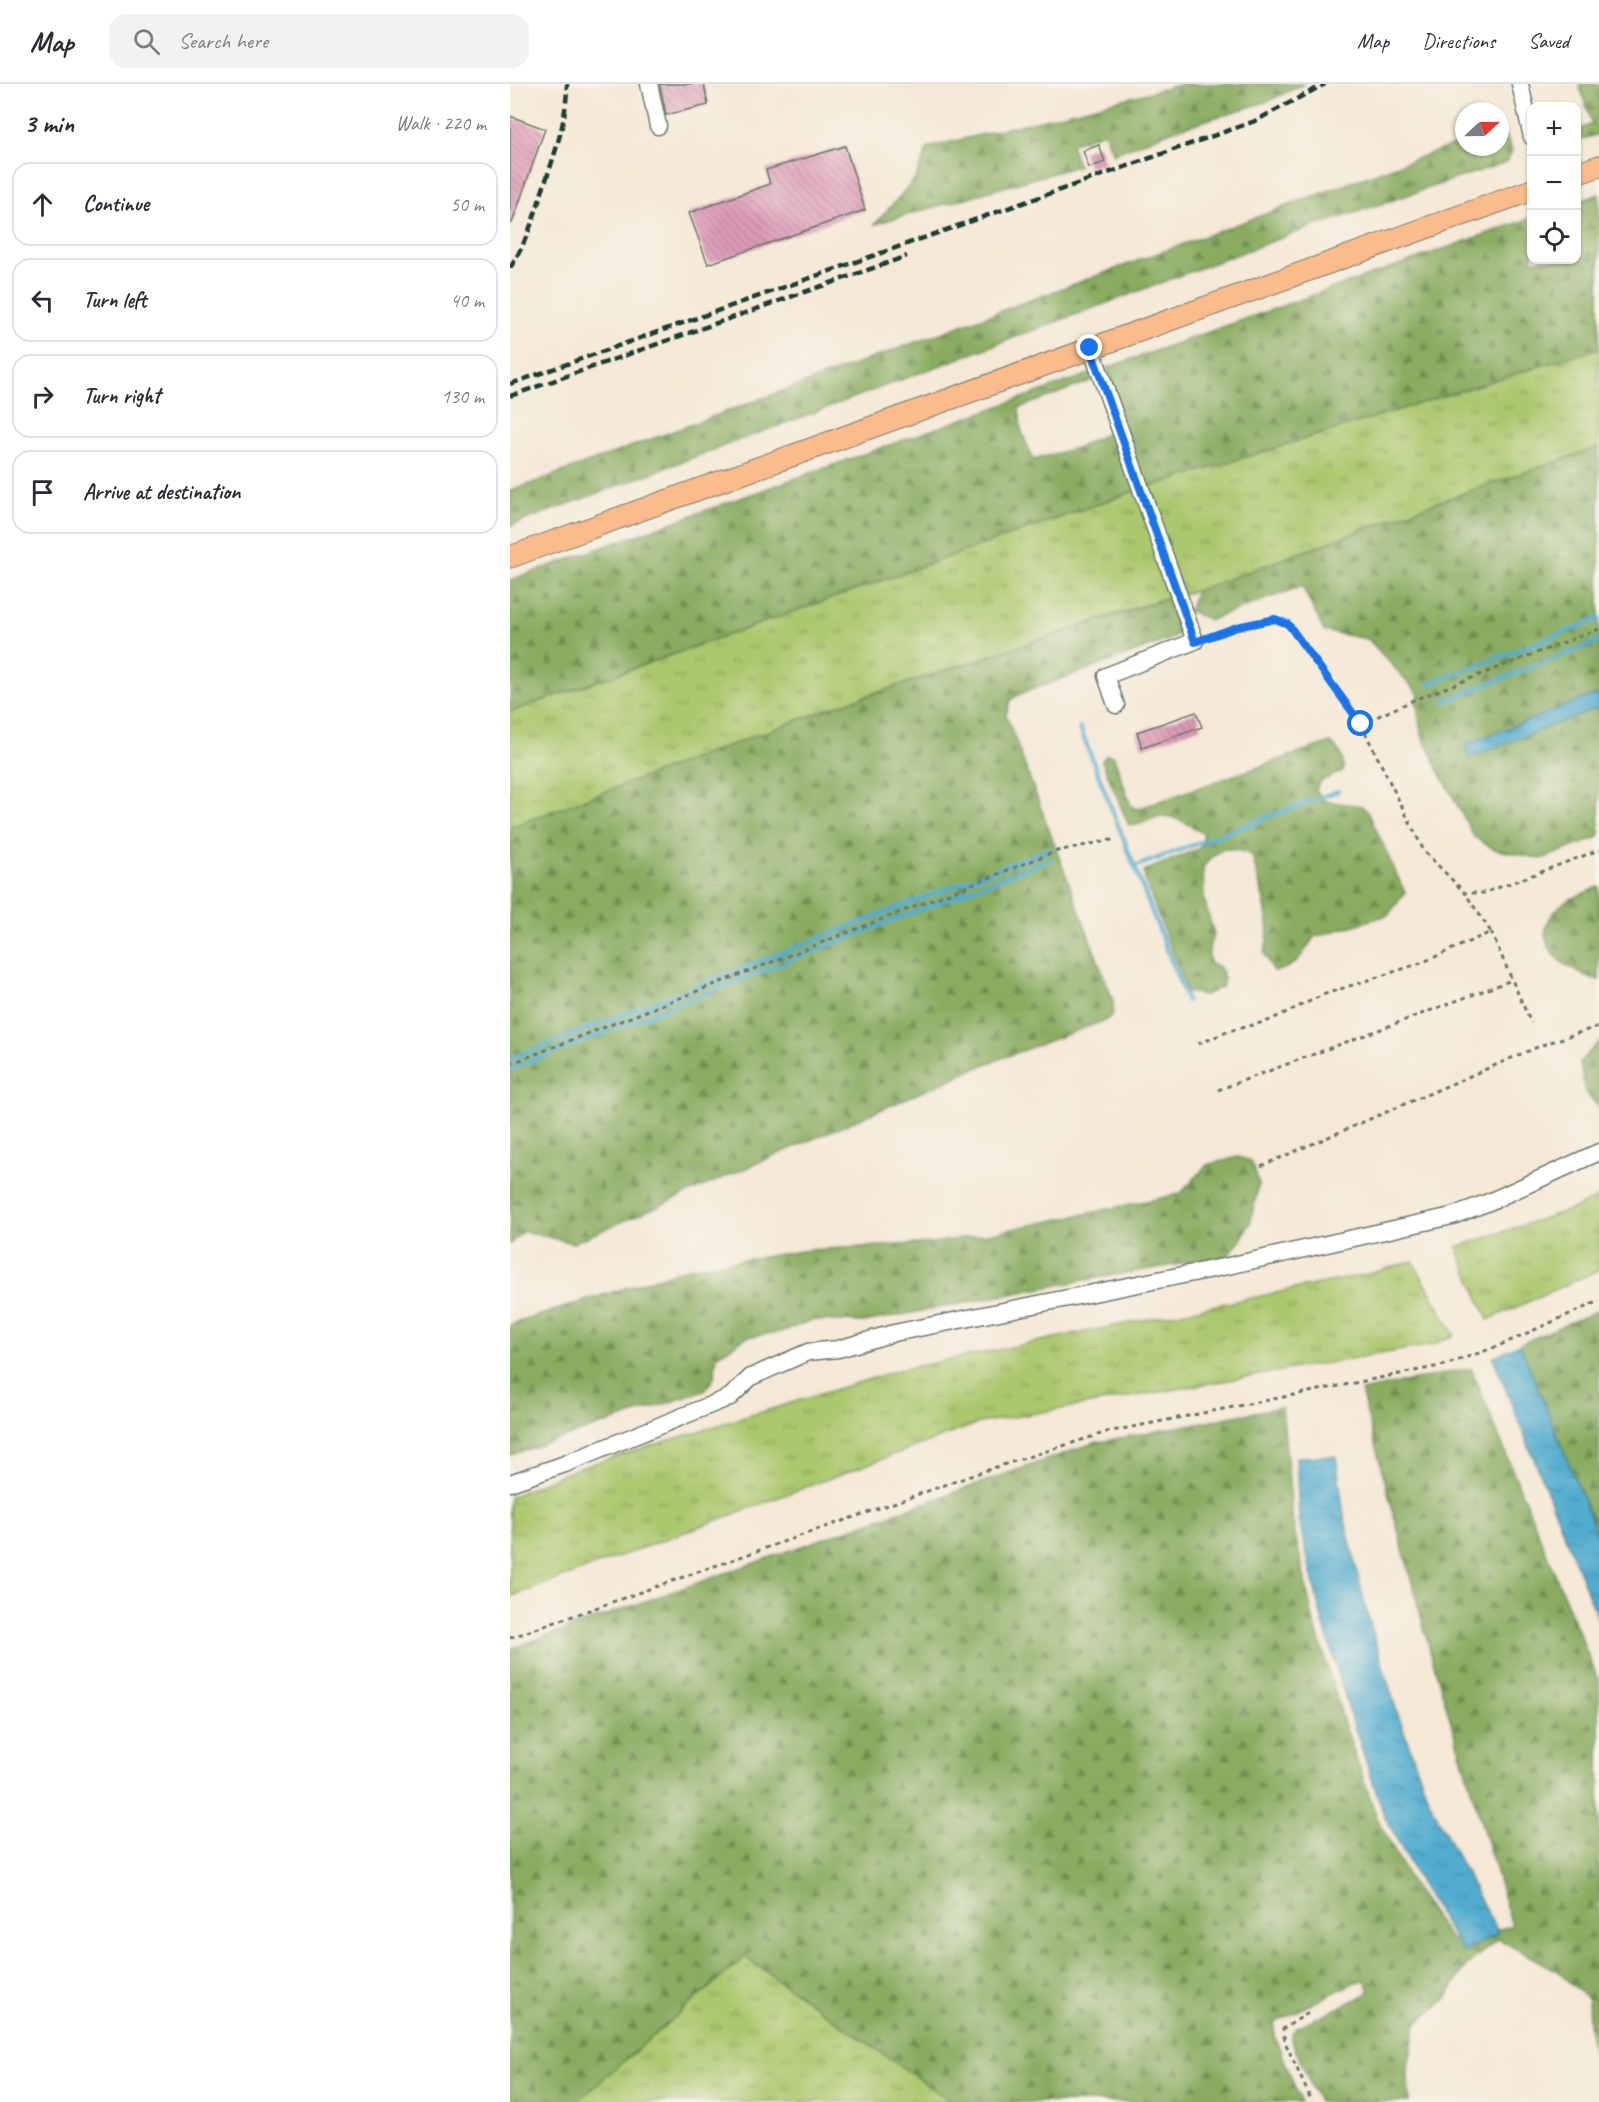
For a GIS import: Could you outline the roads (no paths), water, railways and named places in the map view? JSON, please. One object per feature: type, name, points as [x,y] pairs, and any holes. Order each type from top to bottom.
[{"type":"main road","points":[[1581,172],[1599,166]]},
{"type":"main road","points":[[510,557],[1527,192]]},
{"type":"street","points":[[649,84],[658,126]]},
{"type":"street","points":[[1520,84],[1527,115]]},
{"type":"street","points":[[1090,348],[1195,642],[1106,676],[1116,705]]},
{"type":"street","points":[[510,1483],[565,1464],[730,1396],[750,1377],[808,1352],[838,1349],[894,1333],[1228,1266],[1452,1216],[1489,1202],[1599,1152]]},
{"type":"water","points":[[1596,694],[1599,707],[1469,758],[1465,745]]},
{"type":"water","points":[[1520,1344],[1599,1538],[1599,1621],[1493,1357]]},
{"type":"water","points":[[1336,1456],[1344,1516],[1366,1610],[1397,1712],[1428,1798],[1498,1933],[1463,1953],[1420,1883],[1384,1815],[1353,1723],[1322,1619],[1299,1521],[1296,1457]]},
{"type":"waterway","points":[[1429,684],[1599,619]]},
{"type":"waterway","points":[[1444,701],[1599,641]]},
{"type":"waterway","points":[[1080,728],[1187,1001]]},
{"type":"waterway","points":[[1134,867],[1338,791]]},
{"type":"waterway","points":[[510,1059],[1049,849]]},
{"type":"waterway","points":[[510,1069],[1050,859]]},
{"type":"railway","points":[[510,268],[529,231],[555,152],[565,111],[567,84]]},
{"type":"railway","points":[[510,384],[1255,121],[1325,84]]},
{"type":"railway","points":[[510,396],[907,256]]}]
